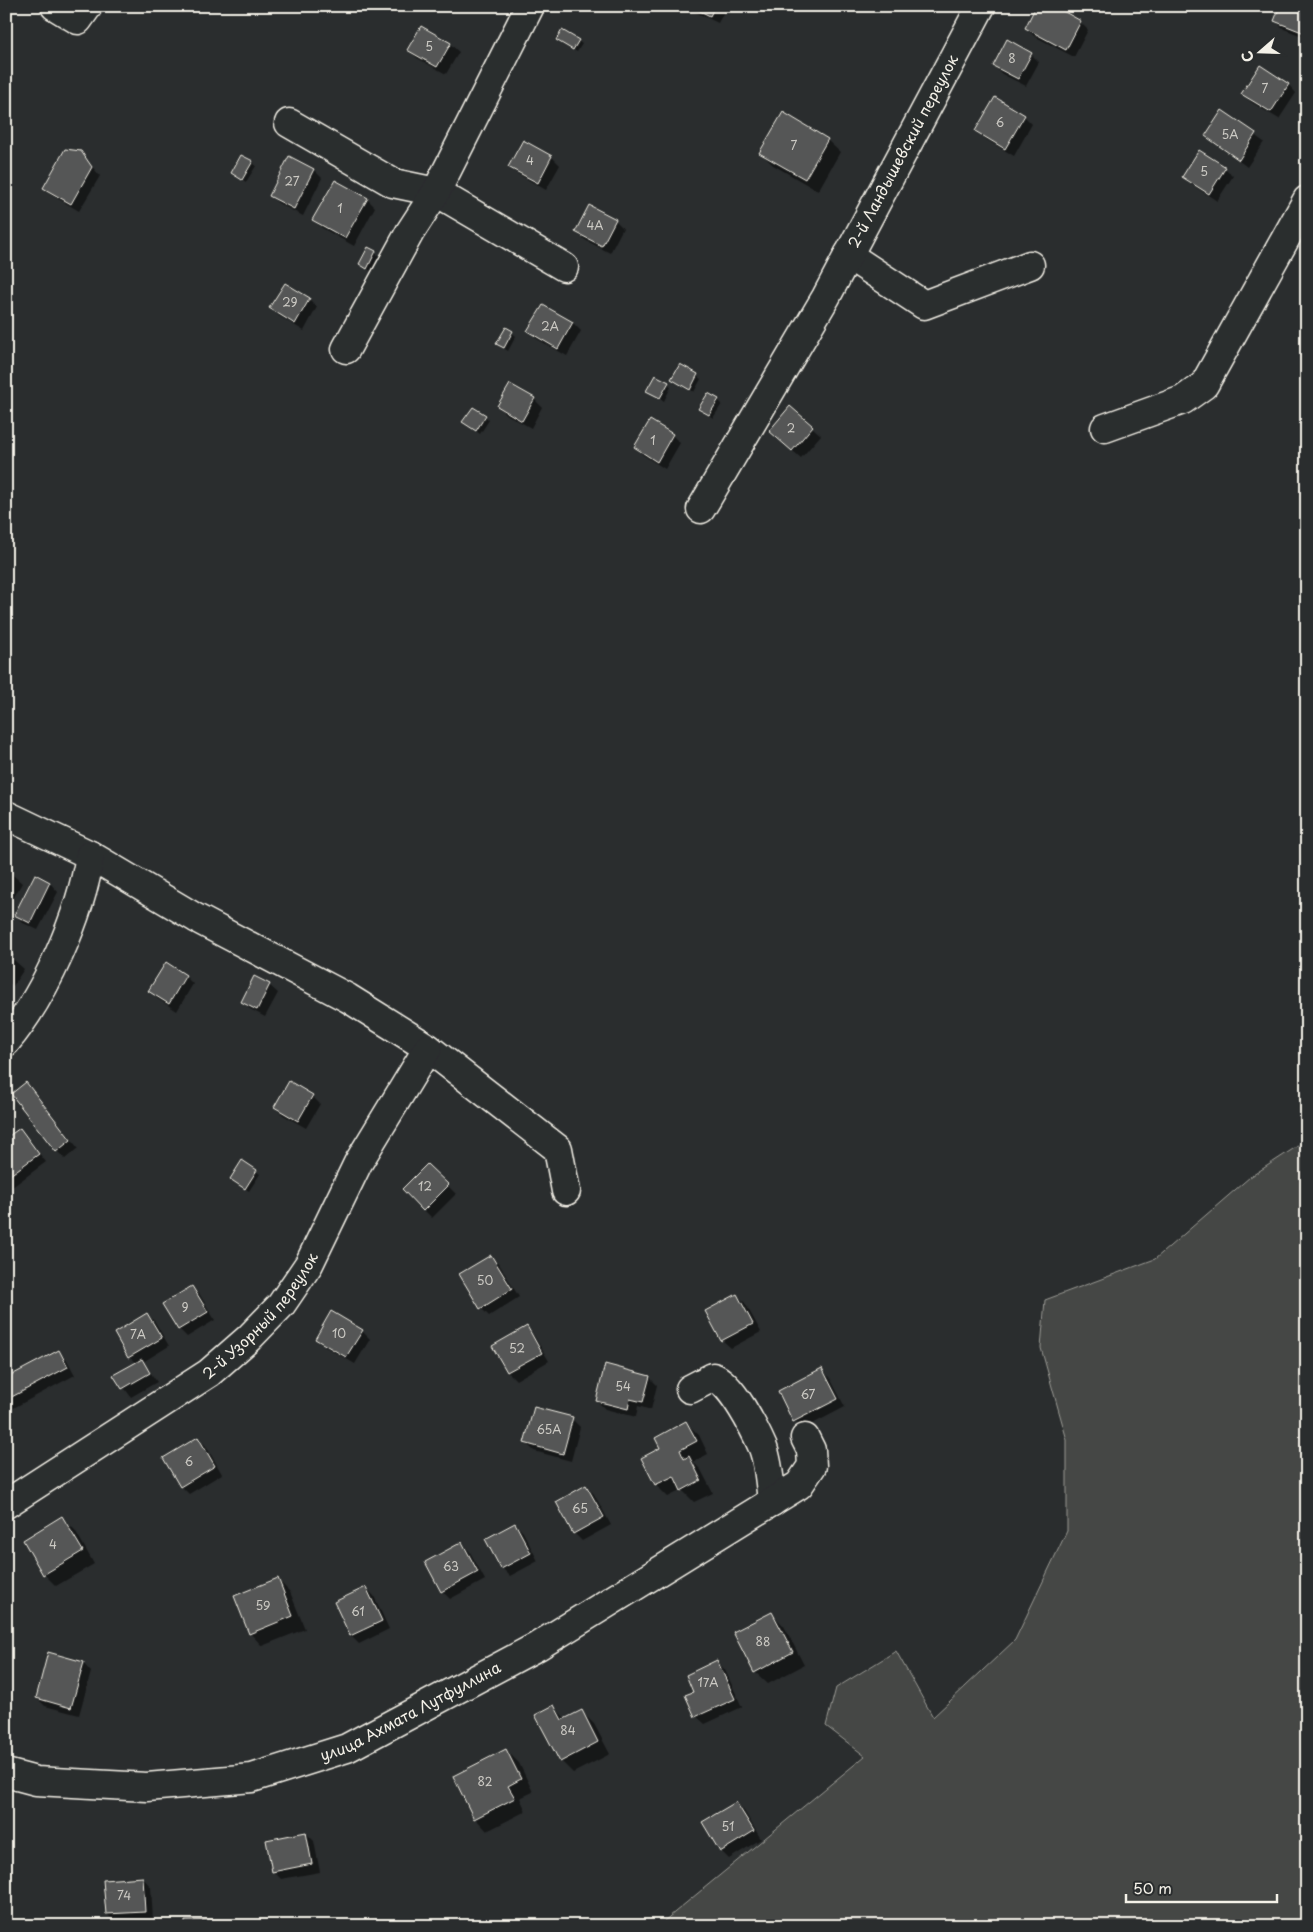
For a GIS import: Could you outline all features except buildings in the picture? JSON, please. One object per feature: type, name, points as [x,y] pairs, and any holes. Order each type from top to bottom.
[{"type":"street","points":[[55,6],[83,13]]},
{"type":"street","points":[[346,349],[410,232],[436,192],[530,6]]},
{"type":"street","name":"2-й Ландышевский переулок","points":[[701,509],[826,297],[981,6]]},
{"type":"street","points":[[289,123],[393,183],[436,192],[564,266]]},
{"type":"street","points":[[1105,428],[1183,400],[1204,385],[1307,200]]},
{"type":"street","points":[[848,255],[924,304],[1030,265]]},
{"type":"street","points":[[6,815],[90,855],[196,918],[348,998],[428,1048],[558,1149],[566,1192]]},
{"type":"street","points":[[6,1042],[54,966],[86,881],[90,855]]},
{"type":"street","name":"2-й Узорный переулок","points":[[6,1504],[209,1373],[249,1338],[281,1305],[309,1264],[358,1163],[428,1048]]},
{"type":"street","points":[[690,1389],[713,1377],[721,1380],[736,1399],[764,1450],[772,1502]]},
{"type":"street","name":"улица Ахмата Лутфуллина","points":[[6,1773],[36,1781],[147,1787],[252,1778],[347,1748],[538,1646],[799,1484],[812,1466],[811,1450],[805,1438]]},
{"type":"shaded area","points":[[1307,1140],[1307,1926],[658,1926],[865,1756],[826,1726],[836,1688],[896,1651],[933,1717],[1015,1640],[1067,1531],[1067,1440],[1041,1348],[1045,1300],[1155,1259],[1250,1177]]}]
